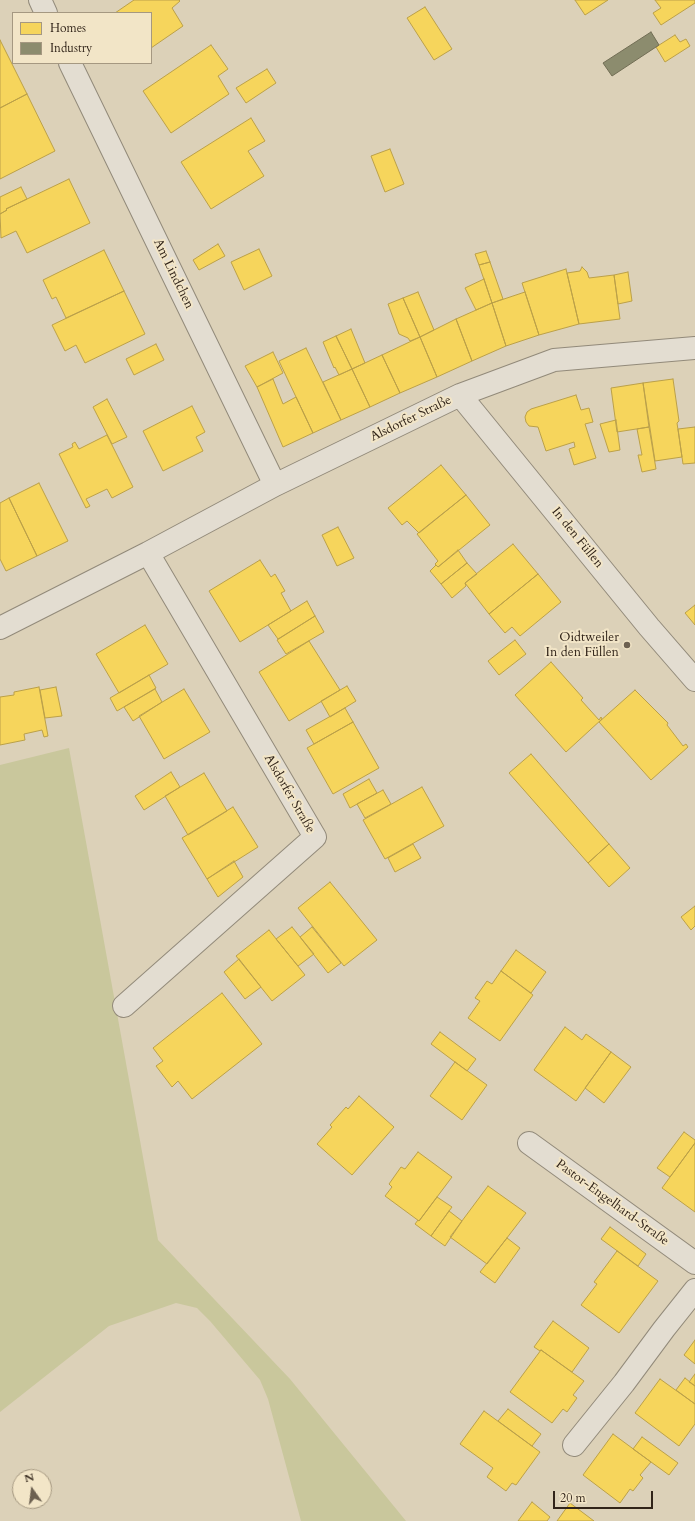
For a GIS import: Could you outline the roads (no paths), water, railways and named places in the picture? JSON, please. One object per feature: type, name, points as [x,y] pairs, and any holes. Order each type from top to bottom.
[{"type":"street","points":[[40,0],[46,12]]},
{"type":"street","name":"Am Lindchen","points":[[70,64],[275,485]]},
{"type":"street","name":"Alsdorfer Straße","points":[[0,628],[148,553],[275,485],[460,395],[554,360],[695,348]]},
{"type":"street","name":"In den Füllen","points":[[460,395],[695,680]]},
{"type":"street","name":"Alsdorfer Straße","points":[[124,1006],[315,837],[148,553]]},
{"type":"street","name":"Pastor-Engelhard-Straße","points":[[529,1143],[695,1263]]},
{"type":"street","points":[[574,1446],[695,1290]]},
{"type":"place","name":"Oidtweiler In den Füllen","points":[[627,645]]}]
